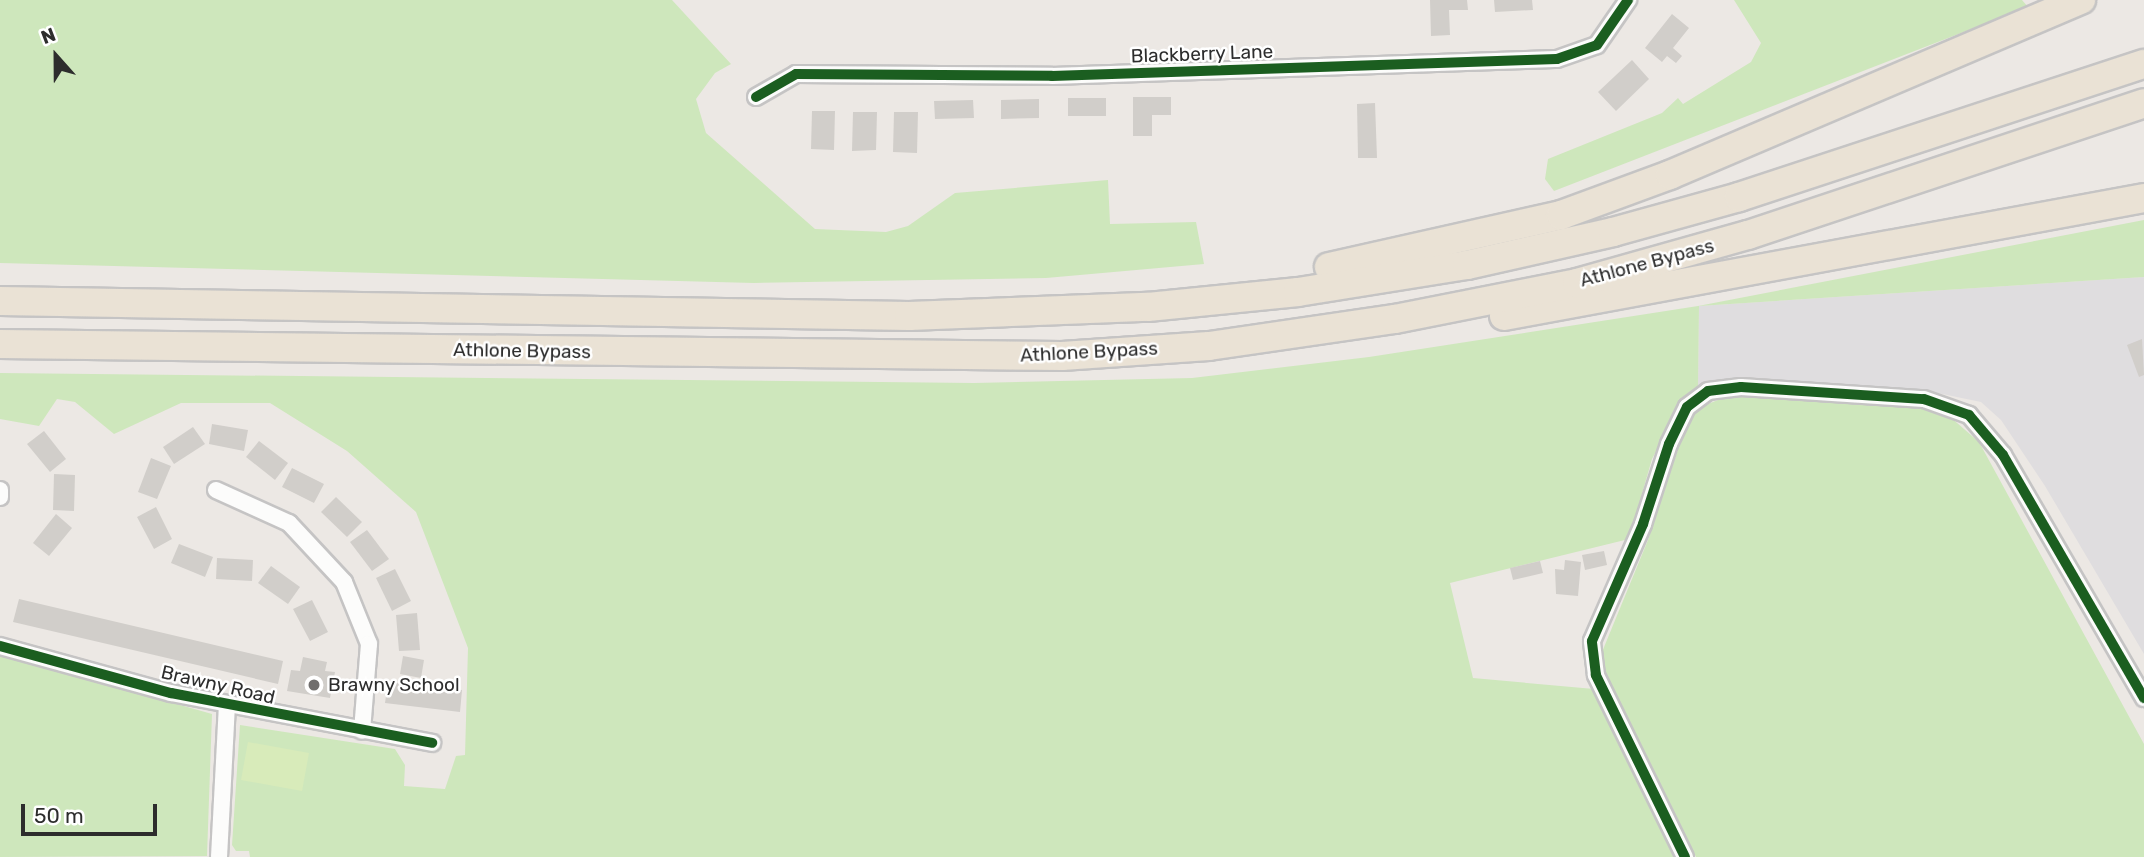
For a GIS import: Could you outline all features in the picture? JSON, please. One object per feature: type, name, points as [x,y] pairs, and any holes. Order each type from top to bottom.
[{"type":"highway","points":[[909,316],[1212,286],[1364,261],[1561,215],[1670,175],[2081,0]]},
{"type":"highway","name":"Athlone Bypass","points":[[0,301],[909,316],[1148,307],[1298,292],[1467,265],[1740,197],[2144,64]]},
{"type":"highway","name":"Athlone Bypass","points":[[0,344],[1007,356],[1209,346],[1395,319],[1577,282],[1748,235],[2144,103]]},
{"type":"highway","points":[[1209,346],[1297,345],[1449,326],[2144,198]]},
{"type":"street","name":"Blackberry Lane","points":[[757,97],[796,74],[1102,75],[1557,59],[1597,45],[1628,0]]},
{"type":"street","points":[[1685,857],[1596,675],[1592,641],[1643,524],[1669,444],[1687,407],[1708,391],[1741,387],[1924,400],[1969,415],[2003,454],[2144,698]]},
{"type":"street","points":[[0,497],[1,490]]},
{"type":"street","points":[[216,490],[289,523],[344,582],[369,644],[362,731]]},
{"type":"street","name":"Brawny Road","points":[[0,646],[227,705],[432,743]]},
{"type":"street","points":[[219,857],[227,705]]},
{"type":"shaded area","points":[[2144,277],[2144,654],[2045,486],[2001,420],[1981,402],[1928,391],[1733,378],[1698,389],[1699,306]]},
{"type":"green space","points":[[0,0],[672,0],[731,64],[715,73],[696,99],[706,133],[815,229],[886,232],[908,226],[955,193],[1108,180],[1110,224],[1196,222],[1204,264],[1046,278],[754,283],[0,263]]},
{"type":"green space","points":[[1734,0],[2022,0],[2028,7],[1554,191],[1545,179],[1548,159],[1662,113],[1678,98],[1683,104],[1751,62],[1761,43]]},
{"type":"green space","points":[[2144,220],[2144,277],[1699,306],[1698,389],[1672,421],[1652,459],[1629,539],[1450,583],[1473,678],[1594,689],[1675,857],[250,857],[249,851],[236,851],[232,845],[240,725],[395,749],[405,765],[404,786],[445,789],[456,756],[465,755],[468,648],[416,512],[347,451],[270,403],[181,403],[114,434],[75,402],[57,399],[39,426],[0,419],[0,373],[974,383],[1192,378],[1369,357],[1698,306]]},
{"type":"green space","points":[[1728,396],[1925,408],[1949,416],[1979,442],[2144,744],[2144,857],[1696,857],[1605,673],[1602,652],[1648,540],[1686,425],[1698,408]]},
{"type":"green space","points":[[0,654],[212,714],[207,856],[0,857]]},
{"type":"green space","points":[[248,742],[309,753],[302,791],[241,780]]},
{"type":"building","points":[[1430,0],[1467,0],[1468,10],[1449,10],[1450,35],[1431,36]]},
{"type":"building","points":[[1494,0],[1532,0],[1533,10],[1495,12]]},
{"type":"building","points":[[1672,14],[1689,28],[1673,48],[1682,56],[1676,63],[1667,56],[1662,62],[1645,48]]},
{"type":"building","points":[[1632,60],[1649,79],[1616,111],[1598,92]]},
{"type":"building","points":[[1133,97],[1171,97],[1171,115],[1152,115],[1152,136],[1133,136]]},
{"type":"building","points":[[1068,98],[1106,98],[1106,116],[1068,116]]},
{"type":"building","points":[[1039,99],[1039,118],[1001,119],[1001,100]]},
{"type":"building","points":[[973,100],[974,118],[935,119],[934,101]]},
{"type":"building","points":[[1375,103],[1377,158],[1358,158],[1357,104]]},
{"type":"building","points":[[812,111],[835,111],[834,150],[811,149]]},
{"type":"building","points":[[853,112],[877,112],[876,150],[852,151]]},
{"type":"building","points":[[894,112],[918,112],[917,153],[893,152]]},
{"type":"building","points":[[2142,339],[2144,375],[2139,377],[2127,345]]},
{"type":"building","points":[[212,424],[248,430],[244,451],[209,444]]},
{"type":"building","points":[[193,427],[205,444],[174,464],[163,447]]},
{"type":"building","points":[[44,431],[66,459],[50,472],[27,444]]},
{"type":"building","points":[[259,441],[288,463],[275,480],[246,457]]},
{"type":"building","points":[[151,458],[171,466],[157,499],[138,492]]},
{"type":"building","points":[[292,468],[324,484],[314,503],[282,487]]},
{"type":"building","points":[[54,474],[75,475],[74,511],[53,510]]},
{"type":"building","points":[[336,497],[362,522],[347,537],[321,512]]},
{"type":"building","points":[[156,507],[172,539],[154,549],[137,517]]},
{"type":"building","points":[[56,514],[72,528],[49,556],[33,543]]},
{"type":"building","points":[[367,530],[389,559],[372,571],[350,542]]},
{"type":"building","points":[[179,544],[213,557],[205,577],[171,563]]},
{"type":"building","points":[[1604,551],[1607,565],[1585,570],[1582,555]]},
{"type":"building","points":[[217,558],[253,560],[252,581],[216,579]]},
{"type":"building","points":[[1565,560],[1581,562],[1578,596],[1556,594],[1555,569],[1564,570]]},
{"type":"building","points":[[1540,561],[1543,573],[1513,580],[1510,568]]},
{"type":"building","points":[[271,566],[300,587],[288,604],[258,583]]},
{"type":"building","points":[[395,569],[411,601],[392,611],[376,578]]},
{"type":"building","points":[[19,599],[283,661],[278,684],[13,622]]},
{"type":"building","points":[[312,600],[328,632],[310,641],[293,609]]},
{"type":"building","points":[[417,613],[420,650],[399,651],[396,615]]},
{"type":"building","points":[[403,656],[424,660],[421,678],[400,674]]},
{"type":"building","points":[[303,657],[327,662],[325,671],[335,672],[330,698],[287,691],[291,670],[300,671]]},
{"type":"building","points":[[388,682],[462,690],[460,712],[385,703]]},
{"type":"cycle path","points":[[756,97],[796,74],[1052,76],[1557,59],[1597,45],[1628,0]]},
{"type":"cycle path","points":[[1685,857],[1596,675],[1592,641],[1643,524],[1669,444],[1687,407],[1708,391],[1741,387],[1924,399],[1969,415],[2003,455],[2144,698]]},
{"type":"cycle path","points":[[0,646],[171,693],[432,743]]},
{"type":"place","name":"Brawny School","points":[[314,685]]}]
